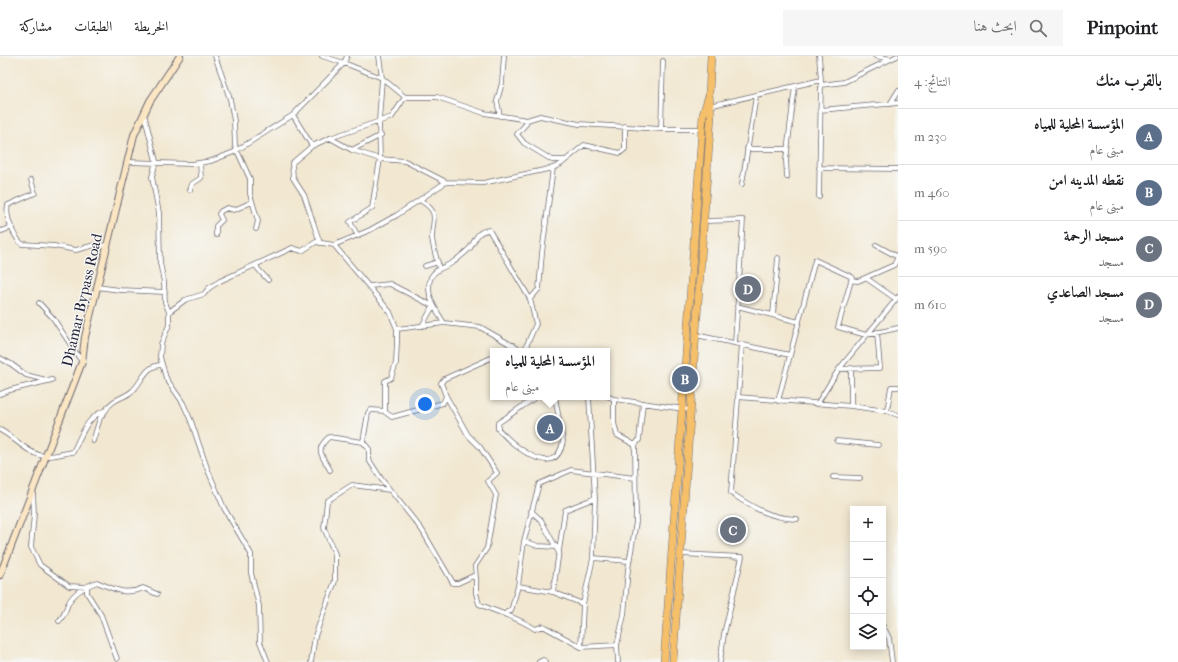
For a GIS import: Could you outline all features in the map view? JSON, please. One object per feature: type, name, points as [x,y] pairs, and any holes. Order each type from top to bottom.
[{"type":"main road","name":"Dhamar Bypass Road","points":[[0,575],[82,362],[85,337],[134,135],[144,112],[180,56]]},
{"type":"main road","points":[[664,662],[702,129],[708,106],[711,56]]},
{"type":"main road","points":[[673,662],[711,116],[708,106]]},
{"type":"main road","points":[[685,362],[694,363]]},
{"type":"main road","points":[[672,538],[682,540]]},
{"type":"main road","points":[[669,590],[678,593]]},
{"type":"street","points":[[215,56],[230,99],[237,150],[250,179],[249,186],[252,202],[258,221],[256,229]]},
{"type":"street","points":[[322,56],[382,78],[405,97],[437,97],[484,113],[527,120],[540,116],[579,124],[661,129],[702,129]]},
{"type":"street","points":[[128,162],[155,164],[200,163],[211,161],[237,150],[293,115],[344,63],[348,56]]},
{"type":"street","points":[[358,236],[350,222],[372,208],[380,159],[381,135],[379,121],[382,78],[380,56]]},
{"type":"street","points":[[500,116],[497,101],[503,77],[504,56]]},
{"type":"street","points":[[819,56],[821,82],[819,197]]},
{"type":"street","points":[[875,56],[891,59]]},
{"type":"street","points":[[708,106],[795,86],[821,82],[844,82],[897,56]]},
{"type":"street","points":[[661,129],[663,61]]},
{"type":"street","points":[[787,177],[787,149],[795,86]]},
{"type":"street","points":[[890,104],[898,91]]},
{"type":"street","points":[[742,184],[756,96]]},
{"type":"street","points":[[320,243],[304,195],[293,178],[292,163],[312,146],[392,116],[405,97]]},
{"type":"street","points":[[820,110],[898,103]]},
{"type":"street","points":[[144,112],[156,160],[152,177],[159,213],[160,263],[165,292],[165,302],[169,312],[169,325],[161,344],[162,365],[166,378],[183,403],[207,468],[224,508],[251,554],[251,573],[259,606],[260,642],[268,662]]},
{"type":"street","points":[[293,115],[312,146]]},
{"type":"street","points":[[527,120],[526,124],[516,134],[524,143],[552,160],[565,160]]},
{"type":"street","points":[[330,138],[352,150],[380,159],[405,161],[446,182],[483,184],[553,168],[584,145],[620,153],[625,149],[625,126]]},
{"type":"street","points":[[352,150],[381,135]]},
{"type":"street","points":[[747,149],[787,149]]},
{"type":"street","points":[[190,190],[192,184],[201,178],[200,163]]},
{"type":"street","points":[[530,299],[539,289],[553,168]]},
{"type":"street","points":[[819,168],[898,169]]},
{"type":"street","points":[[31,180],[36,193],[8,205],[8,219],[18,240],[22,244],[54,246],[76,250],[95,245],[107,246]]},
{"type":"street","points":[[169,312],[185,300],[204,294],[209,288],[292,248],[302,251],[316,242],[334,245],[358,236],[420,200],[446,182]]},
{"type":"street","points":[[420,200],[429,206],[434,214],[432,238],[439,269]]},
{"type":"street","points":[[216,235],[216,226],[222,220],[219,214],[221,211],[228,208],[234,210],[252,202]]},
{"type":"street","points":[[704,221],[744,220],[735,343]]},
{"type":"street","points":[[0,230],[2,231],[12,227]]},
{"type":"street","points":[[444,323],[433,306],[429,289],[431,276],[439,269],[452,265],[471,247],[474,237],[484,230],[489,230],[530,299],[536,324],[524,348]]},
{"type":"street","points":[[334,245],[370,286],[390,312],[397,330],[396,363],[391,378],[385,381],[385,412],[392,417],[443,403],[446,396]]},
{"type":"street","points":[[851,280],[858,281],[894,265],[898,257],[876,245]]},
{"type":"street","points":[[773,315],[778,258]]},
{"type":"street","points":[[778,401],[815,260],[852,277],[838,327],[866,335],[898,328]]},
{"type":"street","points":[[425,266],[438,262]]},
{"type":"street","points":[[256,265],[268,280]]},
{"type":"street","points":[[817,404],[839,368],[897,298],[866,278]]},
{"type":"street","points":[[370,286],[390,284],[433,306]]},
{"type":"street","points":[[97,287],[120,290],[165,292]]},
{"type":"street","points":[[39,303],[53,318],[82,362]]},
{"type":"street","points":[[422,326],[433,306]]},
{"type":"street","points":[[737,306],[799,322]]},
{"type":"street","points":[[397,330],[444,323],[480,327],[518,348]]},
{"type":"street","points":[[839,368],[880,368],[877,332]]},
{"type":"street","points":[[696,335],[790,355]]},
{"type":"street","points":[[742,344],[730,493],[749,505],[776,518],[797,519]]},
{"type":"street","points":[[508,348],[513,345]]},
{"type":"street","points":[[0,358],[11,364],[21,373],[52,380]]},
{"type":"street","points":[[490,358],[444,379],[441,383],[446,396],[468,435],[480,447],[497,473],[488,481],[496,495],[487,548],[475,566],[476,593],[479,604],[523,620],[535,629],[543,626],[581,648],[617,645]]},
{"type":"street","points":[[94,441],[100,418],[108,405],[119,397],[131,392],[142,377],[156,365],[162,365]]},
{"type":"street","points":[[851,406],[852,368]]},
{"type":"street","points":[[0,394],[47,380]]},
{"type":"street","points":[[887,411],[891,387],[898,387]]},
{"type":"street","points":[[610,397],[691,410]]},
{"type":"street","points":[[614,398],[614,423],[617,435],[636,445]]},
{"type":"street","points":[[738,398],[851,406],[887,411],[898,415]]},
{"type":"street","points":[[532,400],[498,423],[498,429],[520,448],[542,460],[548,460],[557,455],[563,441],[556,400]]},
{"type":"street","points":[[581,648],[583,604],[592,558],[595,498],[589,400]]},
{"type":"street","points":[[618,662],[617,645],[624,615],[629,561],[636,522],[636,445],[639,440],[643,403]]},
{"type":"street","points":[[0,430],[9,434],[28,450],[47,456],[73,452],[86,425],[95,413],[106,410]]},
{"type":"street","points":[[363,442],[368,413],[371,410],[385,410]]},
{"type":"street","points":[[330,470],[320,451],[321,444],[329,437],[363,442],[369,449],[369,460],[390,490],[422,530],[453,583],[458,583],[473,576],[476,579]]},
{"type":"street","points":[[837,442],[878,445]]},
{"type":"street","points":[[506,615],[507,612],[511,611],[518,586],[524,541],[539,484],[571,470],[635,478]]},
{"type":"street","points":[[833,477],[860,478]]},
{"type":"street","points":[[311,662],[315,636],[335,581],[335,554],[324,528],[327,501],[352,485],[390,490]]},
{"type":"street","points":[[33,492],[34,514],[31,547],[40,565],[69,586],[87,587],[87,593],[102,615],[117,659]]},
{"type":"street","points":[[553,592],[558,547],[565,510],[595,498]]},
{"type":"street","points":[[531,511],[541,520],[558,547]]},
{"type":"street","points":[[524,541],[538,546],[558,547]]},
{"type":"street","points":[[681,554],[742,557],[724,634],[720,662]]},
{"type":"street","points":[[592,558],[629,561]]},
{"type":"street","points":[[59,621],[66,614],[69,602],[84,587],[97,582],[125,592],[134,592],[143,588],[157,594]]},
{"type":"street","points":[[518,586],[553,592],[583,604]]},
{"type":"street","points":[[886,632],[889,638],[892,662]]},
{"type":"street","points":[[539,662],[543,660],[546,662]]},
{"type":"place","name":"مسجد الصاعدي","points":[[748,289]]},
{"type":"place","name":"نقطه المدينه امن","points":[[685,379]]},
{"type":"place","name":"المؤسسة المحلية للمياه","points":[[550,428]]},
{"type":"place","name":"مسجد الرحمة","points":[[733,530]]}]
